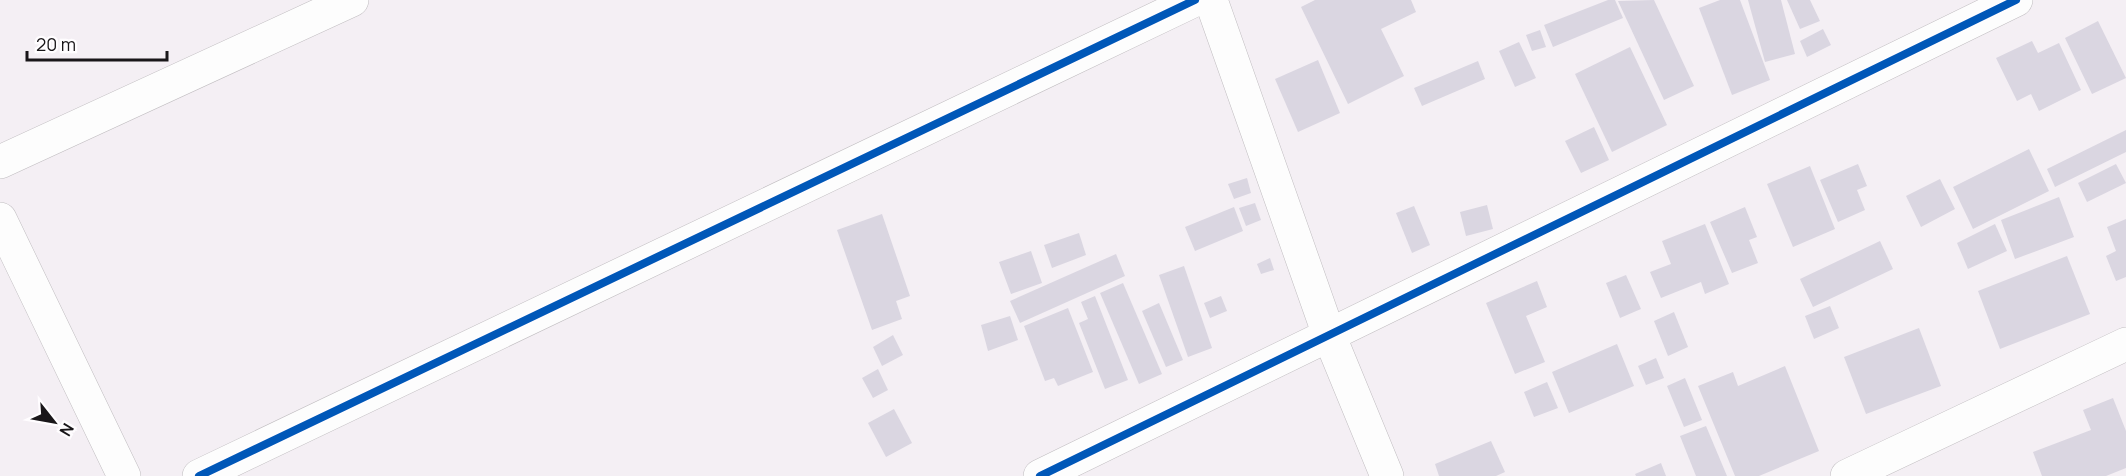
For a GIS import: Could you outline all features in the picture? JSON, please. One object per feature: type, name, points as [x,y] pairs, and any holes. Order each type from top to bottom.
[{"type":"street","points":[[0,162],[352,0]]},
{"type":"street","points":[[199,476],[1195,0]]},
{"type":"street","points":[[1211,0],[1329,335],[1387,476]]},
{"type":"street","points":[[1040,476],[2016,0]]},
{"type":"street","points":[[0,219],[124,476]]},
{"type":"street","points":[[1847,476],[2126,344]]},
{"type":"building","points":[[1315,0],[1411,0],[1416,12],[1381,29],[1404,76],[1348,104],[1301,7]]},
{"type":"building","points":[[1608,0],[1615,0],[1623,18],[1553,47],[1544,25]]},
{"type":"building","points":[[1654,0],[1694,86],[1664,100],[1618,1]]},
{"type":"building","points":[[1720,0],[1740,0],[1770,80],[1732,95],[1699,8]]},
{"type":"building","points":[[1748,0],[1781,0],[1795,54],[1765,62]]},
{"type":"building","points":[[1787,0],[1810,0],[1820,21],[1800,29]]},
{"type":"building","points":[[2098,21],[2126,78],[2092,94],[2065,38]]},
{"type":"building","points":[[1823,29],[1831,45],[1807,57],[1800,41]]},
{"type":"building","points":[[1540,30],[1546,47],[1532,51],[1526,35]]},
{"type":"building","points":[[2032,41],[2038,53],[2059,43],[2081,90],[2039,111],[2031,94],[2017,101],[1996,58]]},
{"type":"building","points":[[1519,42],[1536,78],[1515,87],[1499,51]]},
{"type":"building","points":[[1630,47],[1667,125],[1612,152],[1575,74]]},
{"type":"building","points":[[1318,60],[1340,113],[1298,132],[1275,79]]},
{"type":"building","points":[[1478,61],[1485,79],[1422,106],[1414,88]]},
{"type":"building","points":[[1594,127],[1609,160],[1581,173],[1565,141]]},
{"type":"building","points":[[2126,130],[2126,152],[2055,187],[2047,169]]},
{"type":"building","points":[[2029,149],[2049,191],[1973,229],[1953,187]]},
{"type":"building","points":[[1858,164],[1867,186],[1857,190],[1865,210],[1838,222],[1820,180]]},
{"type":"building","points":[[2116,164],[2126,183],[2087,202],[2078,183]]},
{"type":"building","points":[[1810,166],[1835,229],[1793,247],[1767,184]]},
{"type":"building","points":[[1247,178],[1251,193],[1234,199],[1228,184]]},
{"type":"building","points":[[1940,179],[1955,209],[1921,227],[1906,196]]},
{"type":"building","points":[[2059,197],[2074,237],[2015,259],[2001,220]]},
{"type":"building","points":[[1255,203],[1261,220],[1246,226],[1239,208]]},
{"type":"building","points":[[1487,205],[1493,229],[1466,236],[1460,212]]},
{"type":"building","points":[[1414,206],[1430,245],[1412,253],[1396,213]]},
{"type":"building","points":[[1234,207],[1243,231],[1195,251],[1185,227]]},
{"type":"building","points":[[1745,207],[1757,237],[1749,240],[1758,263],[1732,273],[1710,222]]},
{"type":"building","points":[[882,214],[910,296],[896,301],[902,319],[872,330],[837,230]]},
{"type":"building","points":[[2126,219],[2126,277],[2116,281],[2106,256],[2116,251],[2107,227]]},
{"type":"building","points":[[1705,224],[1729,284],[1705,294],[1701,282],[1661,298],[1650,272],[1671,264],[1662,241]]},
{"type":"building","points":[[1995,224],[2007,251],[1968,269],[1957,243]]},
{"type":"building","points":[[1079,233],[1086,255],[1052,268],[1044,245]]},
{"type":"building","points":[[1880,241],[1893,269],[1813,307],[1800,279]]},
{"type":"building","points":[[1031,251],[1042,283],[1011,294],[999,262]]},
{"type":"building","points":[[1116,254],[1125,276],[1020,323],[1010,301]]},
{"type":"building","points":[[2067,256],[2090,314],[2000,349],[1978,291]]},
{"type":"building","points":[[1270,258],[1274,270],[1261,274],[1257,264]]},
{"type":"building","points":[[1184,266],[1212,348],[1188,357],[1159,275]]},
{"type":"building","points":[[1626,275],[1641,309],[1620,318],[1606,283]]},
{"type":"building","points":[[1537,281],[1547,307],[1526,316],[1545,362],[1515,374],[1486,303]]},
{"type":"building","points":[[1123,283],[1162,374],[1139,384],[1100,293]]},
{"type":"building","points":[[1095,296],[1128,380],[1105,389],[1079,323],[1088,319],[1081,302]]},
{"type":"building","points":[[1221,296],[1227,311],[1210,318],[1204,303]]},
{"type":"building","points":[[1159,303],[1183,360],[1166,367],[1142,311]]},
{"type":"building","points":[[1830,306],[1839,328],[1814,339],[1805,316]]},
{"type":"building","points":[[1068,308],[1093,372],[1058,386],[1054,378],[1045,381],[1024,326]]},
{"type":"building","points":[[1674,312],[1688,347],[1668,356],[1654,321]]},
{"type":"building","points":[[1010,316],[1018,340],[988,351],[981,325]]},
{"type":"building","points":[[1919,328],[1941,386],[1866,414],[1844,357]]},
{"type":"building","points":[[893,335],[903,355],[882,366],[873,347]]},
{"type":"building","points":[[1617,344],[1634,386],[1569,413],[1552,372]]},
{"type":"building","points":[[1656,358],[1664,378],[1646,385],[1638,366]]},
{"type":"building","points":[[1785,366],[1819,451],[1759,476],[1735,476],[1698,386],[1733,372],[1738,386]]},
{"type":"building","points":[[878,369],[888,390],[873,398],[862,378]]},
{"type":"building","points":[[1685,378],[1702,420],[1684,427],[1667,386]]},
{"type":"building","points":[[1547,382],[1558,408],[1534,417],[1524,392]]},
{"type":"building","points":[[2113,398],[2126,431],[2126,468],[2106,476],[2042,476],[2033,452],[2091,430],[2083,410]]},
{"type":"building","points":[[894,409],[912,443],[886,457],[868,423]]},
{"type":"building","points":[[1706,426],[1727,476],[1696,476],[1680,436]]},
{"type":"building","points":[[1491,441],[1505,472],[1496,476],[1439,476],[1435,464]]},
{"type":"building","points":[[1661,463],[1666,476],[1636,476],[1635,474]]},
{"type":"cycle path","points":[[199,476],[1195,0]]},
{"type":"cycle path","points":[[1040,476],[2016,0]]}]
